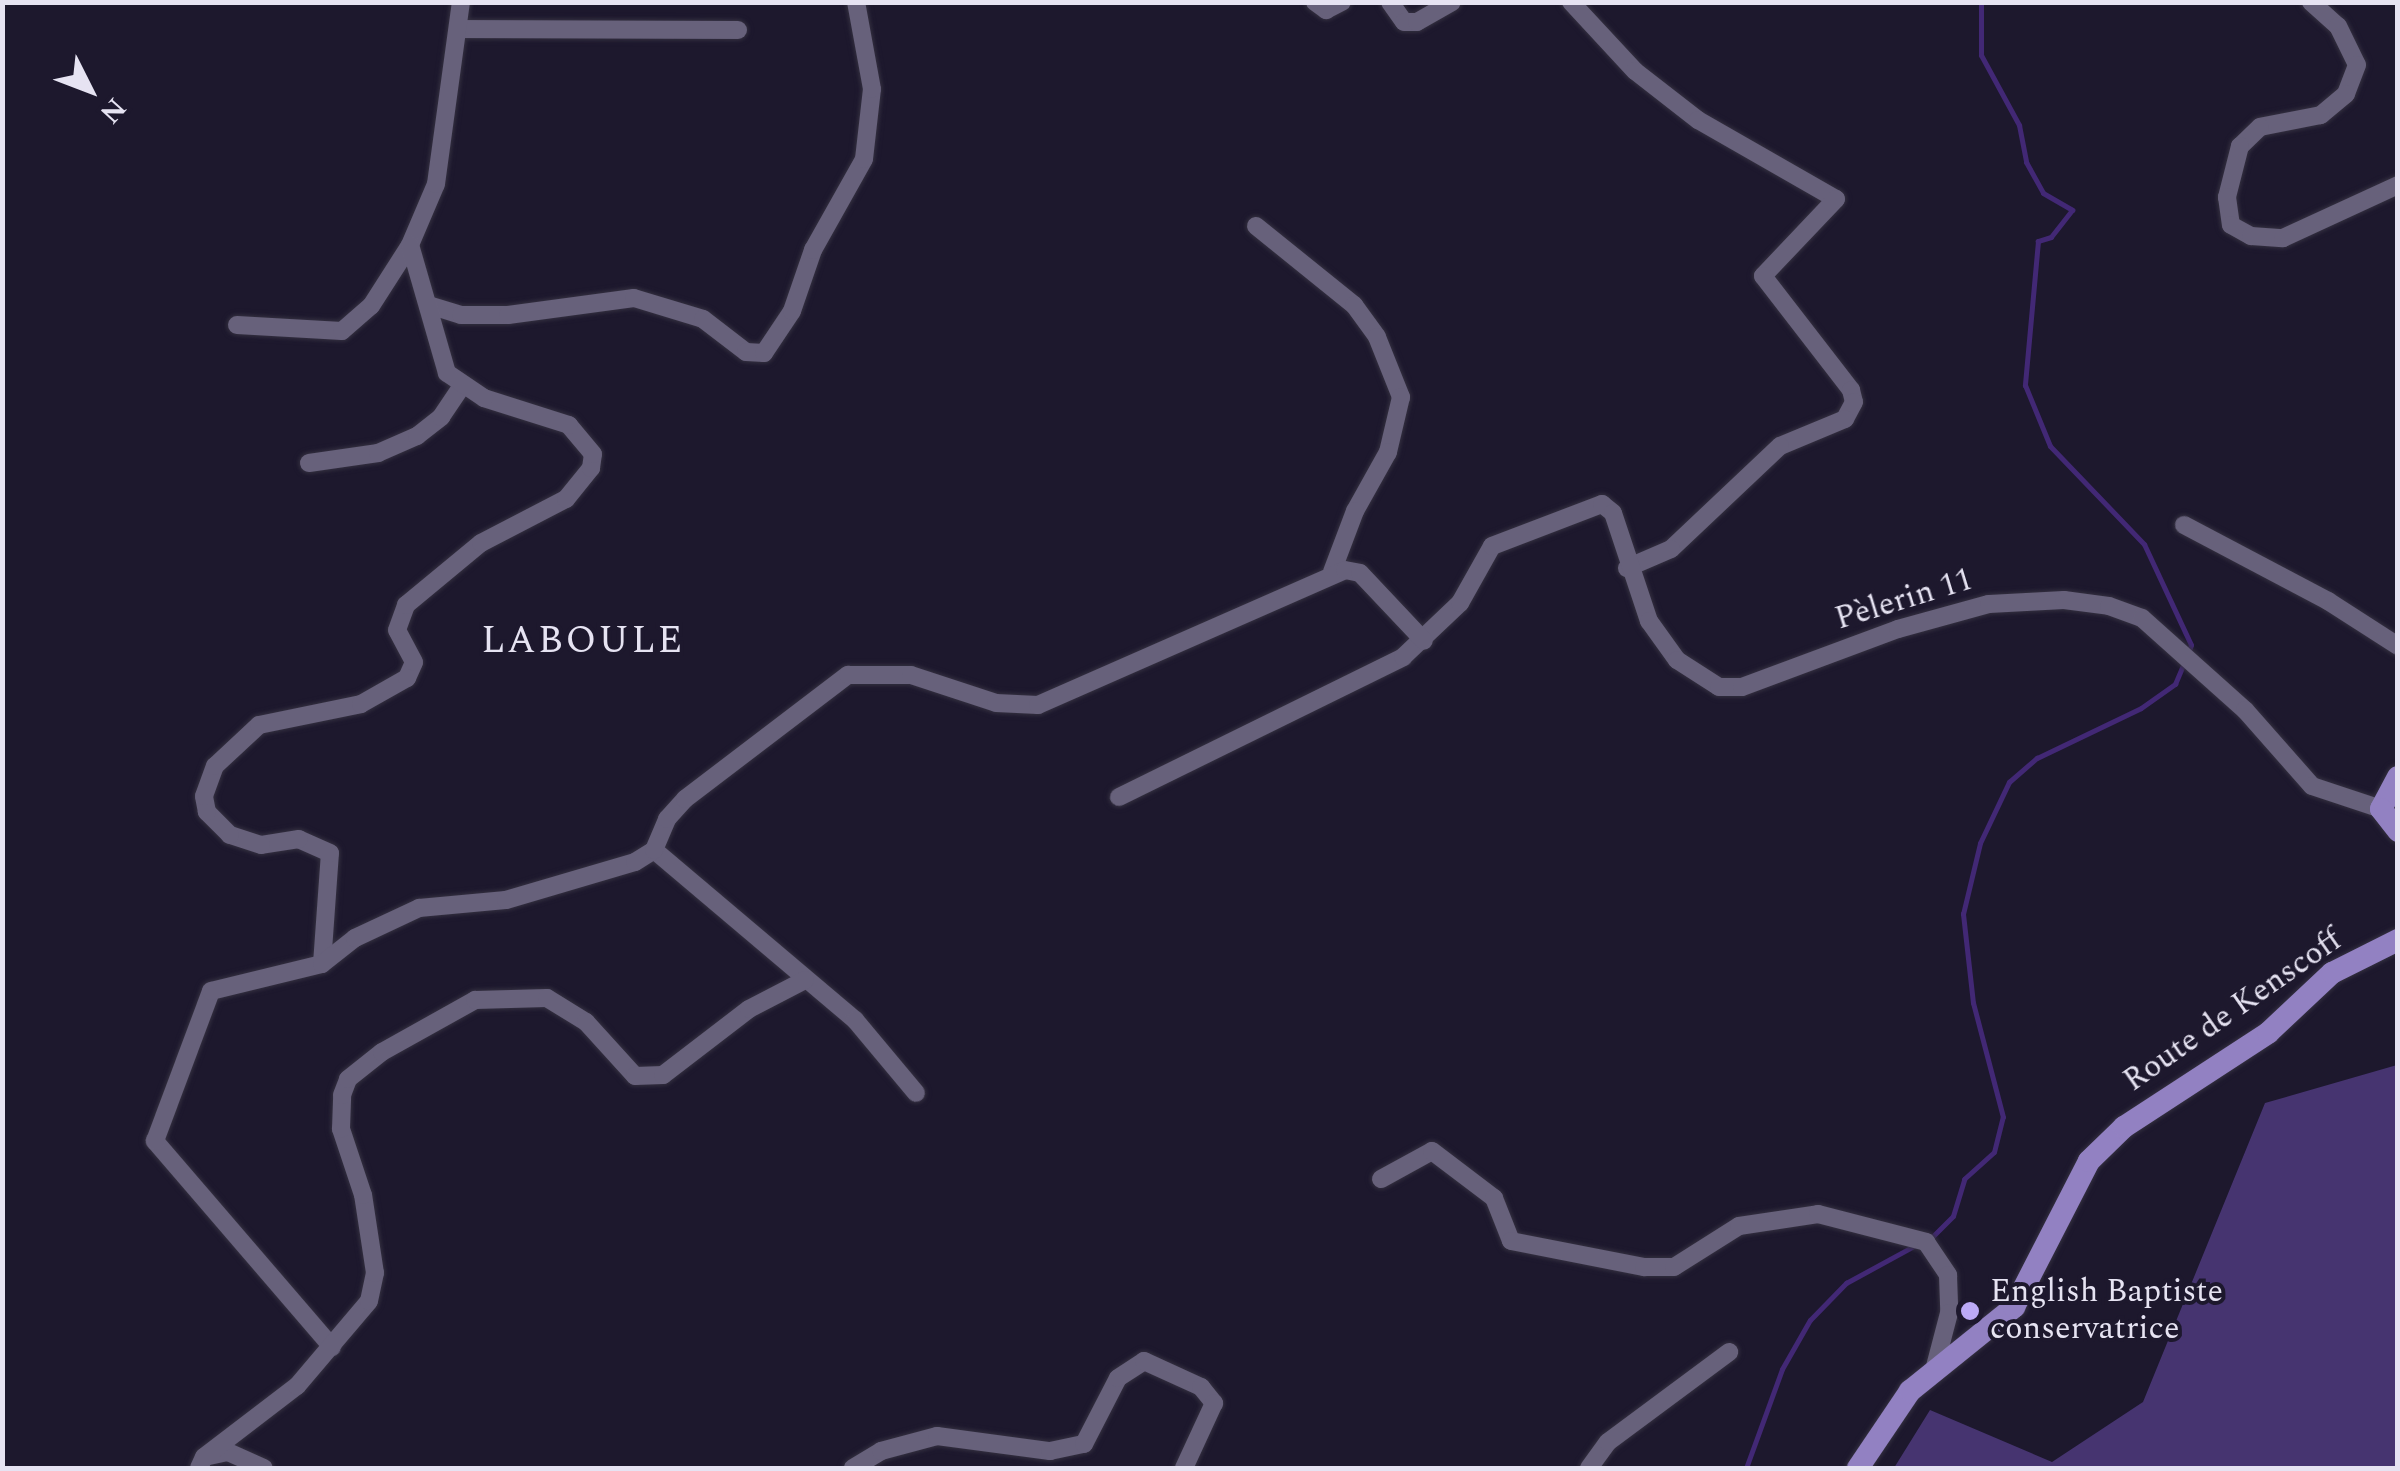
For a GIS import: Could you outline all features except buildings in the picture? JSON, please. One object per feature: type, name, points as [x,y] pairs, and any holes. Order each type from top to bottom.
[{"type":"main road","points":[[2398,777],[2381,809],[2398,831]]},
{"type":"main road","name":"Route de Kenscoff","points":[[1858,1468],[1910,1391],[2014,1307],[2089,1161],[2124,1127],[2268,1034],[2332,973],[2398,940]]},
{"type":"street","points":[[237,325],[342,332],[371,306],[410,245],[436,184],[461,2]]},
{"type":"street","points":[[432,306],[461,315],[508,315],[634,298],[703,319],[758,355],[777,336],[806,280],[814,250],[870,138],[872,89],[856,2]]},
{"type":"street","points":[[1314,2],[1326,10],[1342,2]]},
{"type":"street","points":[[1390,2],[1404,22],[1417,22],[1452,2]]},
{"type":"street","points":[[1571,2],[1635,71],[1698,120],[1836,199],[1763,276],[1854,402],[1844,418],[1808,430],[1754,464],[1670,549],[1628,568]]},
{"type":"street","points":[[2311,2],[2338,26],[2357,66],[2346,94],[2320,115],[2260,127],[2240,146],[2227,197],[2232,225],[2251,236],[2283,238],[2398,185]]},
{"type":"street","points":[[458,29],[738,30]]},
{"type":"street","points":[[1256,226],[1354,305],[1377,337],[1401,397],[1388,452],[1354,511],[1332,572]]},
{"type":"street","points":[[322,964],[330,853],[299,839],[261,845],[230,835],[207,812],[206,784],[227,751],[259,724],[361,704],[407,678],[414,662],[397,630],[406,605],[481,543],[583,484],[593,454],[584,437],[547,416],[461,387],[439,360],[432,306],[410,245]]},
{"type":"street","points":[[309,463],[378,453],[416,436],[441,417],[461,387]]},
{"type":"street","name":"Pèlerin 11","points":[[1424,641],[1460,603],[1492,546],[1602,504],[1612,513],[1649,621],[1677,660],[1719,688],[1742,686],[1898,629],[1989,604],[2064,600],[2109,606],[2142,618],[2175,647],[2246,710],[2312,786],[2381,809]]},
{"type":"street","points":[[2184,525],[2328,601],[2398,646]]},
{"type":"street","points":[[332,1347],[155,1141],[211,992],[322,964],[355,938],[419,908],[506,900],[635,862],[654,850],[685,798],[848,674],[911,675],[996,703],[1038,705],[1140,656],[1283,603],[1332,572],[1360,573],[1424,641],[1375,673],[1120,797]]},
{"type":"street","points":[[654,850],[855,1020],[916,1093]]},
{"type":"street","points":[[202,1463],[296,1386],[369,1300],[375,1273],[363,1195],[341,1129],[342,1096],[348,1079],[382,1052],[474,1000],[547,998],[586,1022],[635,1076],[663,1075],[749,1009],[805,980]]},
{"type":"street","points":[[1381,1179],[1432,1151],[1494,1198],[1511,1241],[1644,1266],[1674,1266],[1739,1226],[1818,1214],[1926,1242],[1948,1274],[1948,1313],[1934,1374]]},
{"type":"street","points":[[1589,1468],[1608,1442],[1729,1352]]},
{"type":"street","points":[[853,1468],[881,1451],[937,1436],[1050,1451],[1084,1444],[1118,1378],[1144,1361],[1201,1387],[1214,1403],[1184,1468]]},
{"type":"street","points":[[202,1463],[228,1452],[264,1468]]},
{"type":"shaded area","points":[[2397,1065],[2397,1468],[1894,1468],[1930,1410],[2052,1462],[2143,1402],[2265,1103]]},
{"type":"waterway","points":[[1981,2],[1981,55],[2019,125],[2026,162],[2043,193],[2072,210],[2051,237],[2038,241],[2025,385],[2050,446],[2144,544],[2191,645],[2188,653]]},
{"type":"waterway","points":[[1929,1240],[1953,1216],[1964,1179],[1994,1152],[2003,1117],[1973,1003],[1963,914],[1980,843],[2009,782],[2037,758],[2141,708],[2175,684],[2184,663]]},
{"type":"waterway","points":[[1746,1468],[1782,1369],[1810,1320],[1846,1283],[1914,1246]]},
{"type":"place","name":"English Baptiste conservatrice","points":[[1970,1311]]},
{"type":"district","name":"LABOULE","points":[[583,642]]}]
